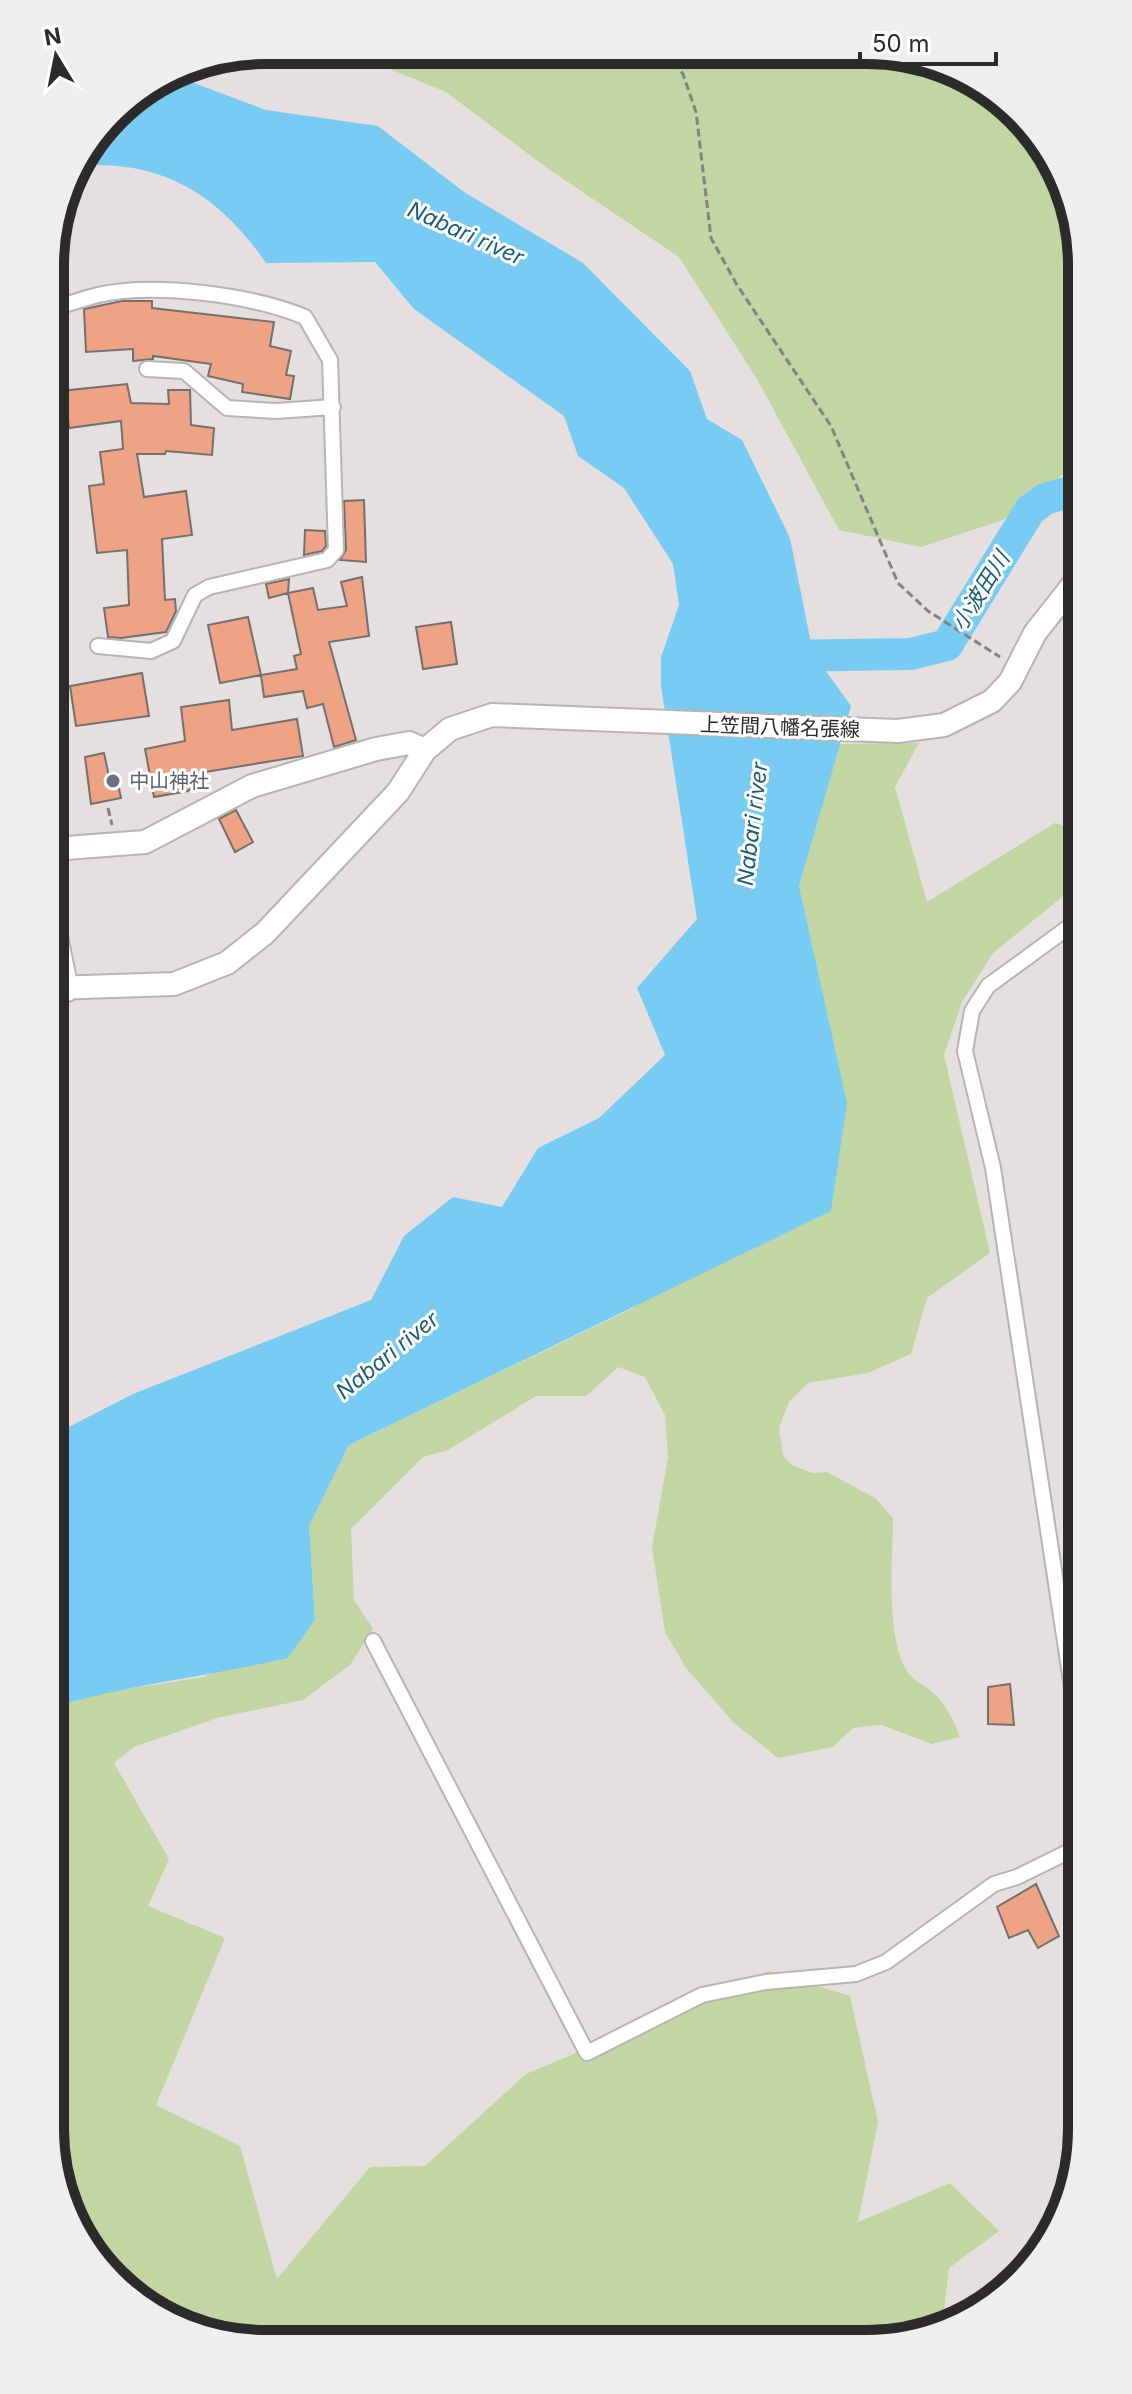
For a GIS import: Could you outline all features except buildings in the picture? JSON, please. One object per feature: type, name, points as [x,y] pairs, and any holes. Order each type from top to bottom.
[{"type":"main road","name":"上笠間八幡名張線","points":[[64,989],[174,984],[227,963],[265,933],[398,792],[425,750],[450,729],[492,715],[898,731],[944,725],[992,701],[1010,682],[1020,658],[1068,592]]},
{"type":"main road","points":[[64,848],[145,842],[252,786],[376,749],[409,743],[425,750]]},
{"type":"street","points":[[64,304],[100,294],[166,289],[285,309],[305,317],[330,360],[335,439],[331,460],[336,550],[327,560],[209,587],[195,595],[173,641],[151,651],[98,646]]},
{"type":"street","points":[[147,369],[184,371],[227,408],[276,411],[333,407]]},
{"type":"street","points":[[1068,928],[988,986],[972,1011],[965,1051],[993,1168],[1068,1662]]},
{"type":"street","points":[[373,1641],[587,2053],[702,1995],[766,1982],[856,1974],[886,1962],[994,1884],[1017,1877],[1068,1852]]},
{"type":"path","points":[[675,64],[683,74],[696,112],[711,238],[737,285],[831,426],[898,583],[928,611],[977,645],[996,656],[1020,658]]},
{"type":"green space","points":[[377,64],[880,64],[932,75],[979,98],[1018,132],[1034,153],[1047,176],[1061,213],[1068,265],[1068,472],[1003,520],[921,547],[839,530],[757,379],[679,257],[547,168],[446,92]]},
{"type":"green space","points":[[919,743],[895,787],[927,902],[1055,823],[1068,827],[1068,892],[993,953],[962,1002],[944,1055],[990,1253],[927,1298],[911,1354],[868,1373],[808,1383],[789,1402],[779,1428],[783,1455],[792,1465],[812,1473],[827,1472],[875,1498],[893,1518],[893,1624],[902,1662],[915,1680],[941,1701],[960,1737],[932,1744],[881,1725],[853,1728],[833,1747],[778,1758],[734,1723],[686,1668],[665,1632],[652,1547],[668,1458],[665,1415],[645,1377],[618,1367],[586,1396],[536,1396],[448,1450],[423,1457],[351,1529],[354,1600],[373,1629],[350,1665],[303,1700],[217,1718],[134,1747],[114,1763],[169,1859],[148,1906],[225,1938],[156,2105],[240,2146],[277,2279],[370,2167],[425,2166],[526,2074],[769,1971],[850,1996],[878,2122],[858,2222],[950,2183],[999,2231],[949,2268],[943,2315],[893,2328],[252,2330],[200,2319],[153,2296],[123,2271],[91,2230],[71,2181],[64,2129],[64,1704],[100,1693],[204,1677],[315,1618],[309,1526],[349,1445],[633,1308],[806,922],[799,886],[838,744]]},
{"type":"water","name":"Nabari river","points":[[187,80],[266,110],[378,126],[464,192],[583,263],[690,371],[707,419],[742,440],[790,538],[813,653],[851,706],[799,886],[847,1103],[831,1211],[349,1445],[309,1526],[315,1619],[288,1658],[64,1704],[64,1429],[133,1394],[371,1300],[404,1236],[453,1197],[502,1207],[538,1148],[599,1118],[665,1055],[637,988],[697,919],[661,686],[661,657],[679,605],[673,564],[624,488],[578,456],[564,416],[414,309],[375,262],[266,263],[228,218],[185,186],[135,168],[90,166],[114,132],[153,98]]},
{"type":"waterway","name":"小波田川","points":[[773,656],[911,654],[947,645],[1030,510],[1045,499],[1068,492]]},
{"type":"place","name":"中山神社","points":[[113,781]]}]
